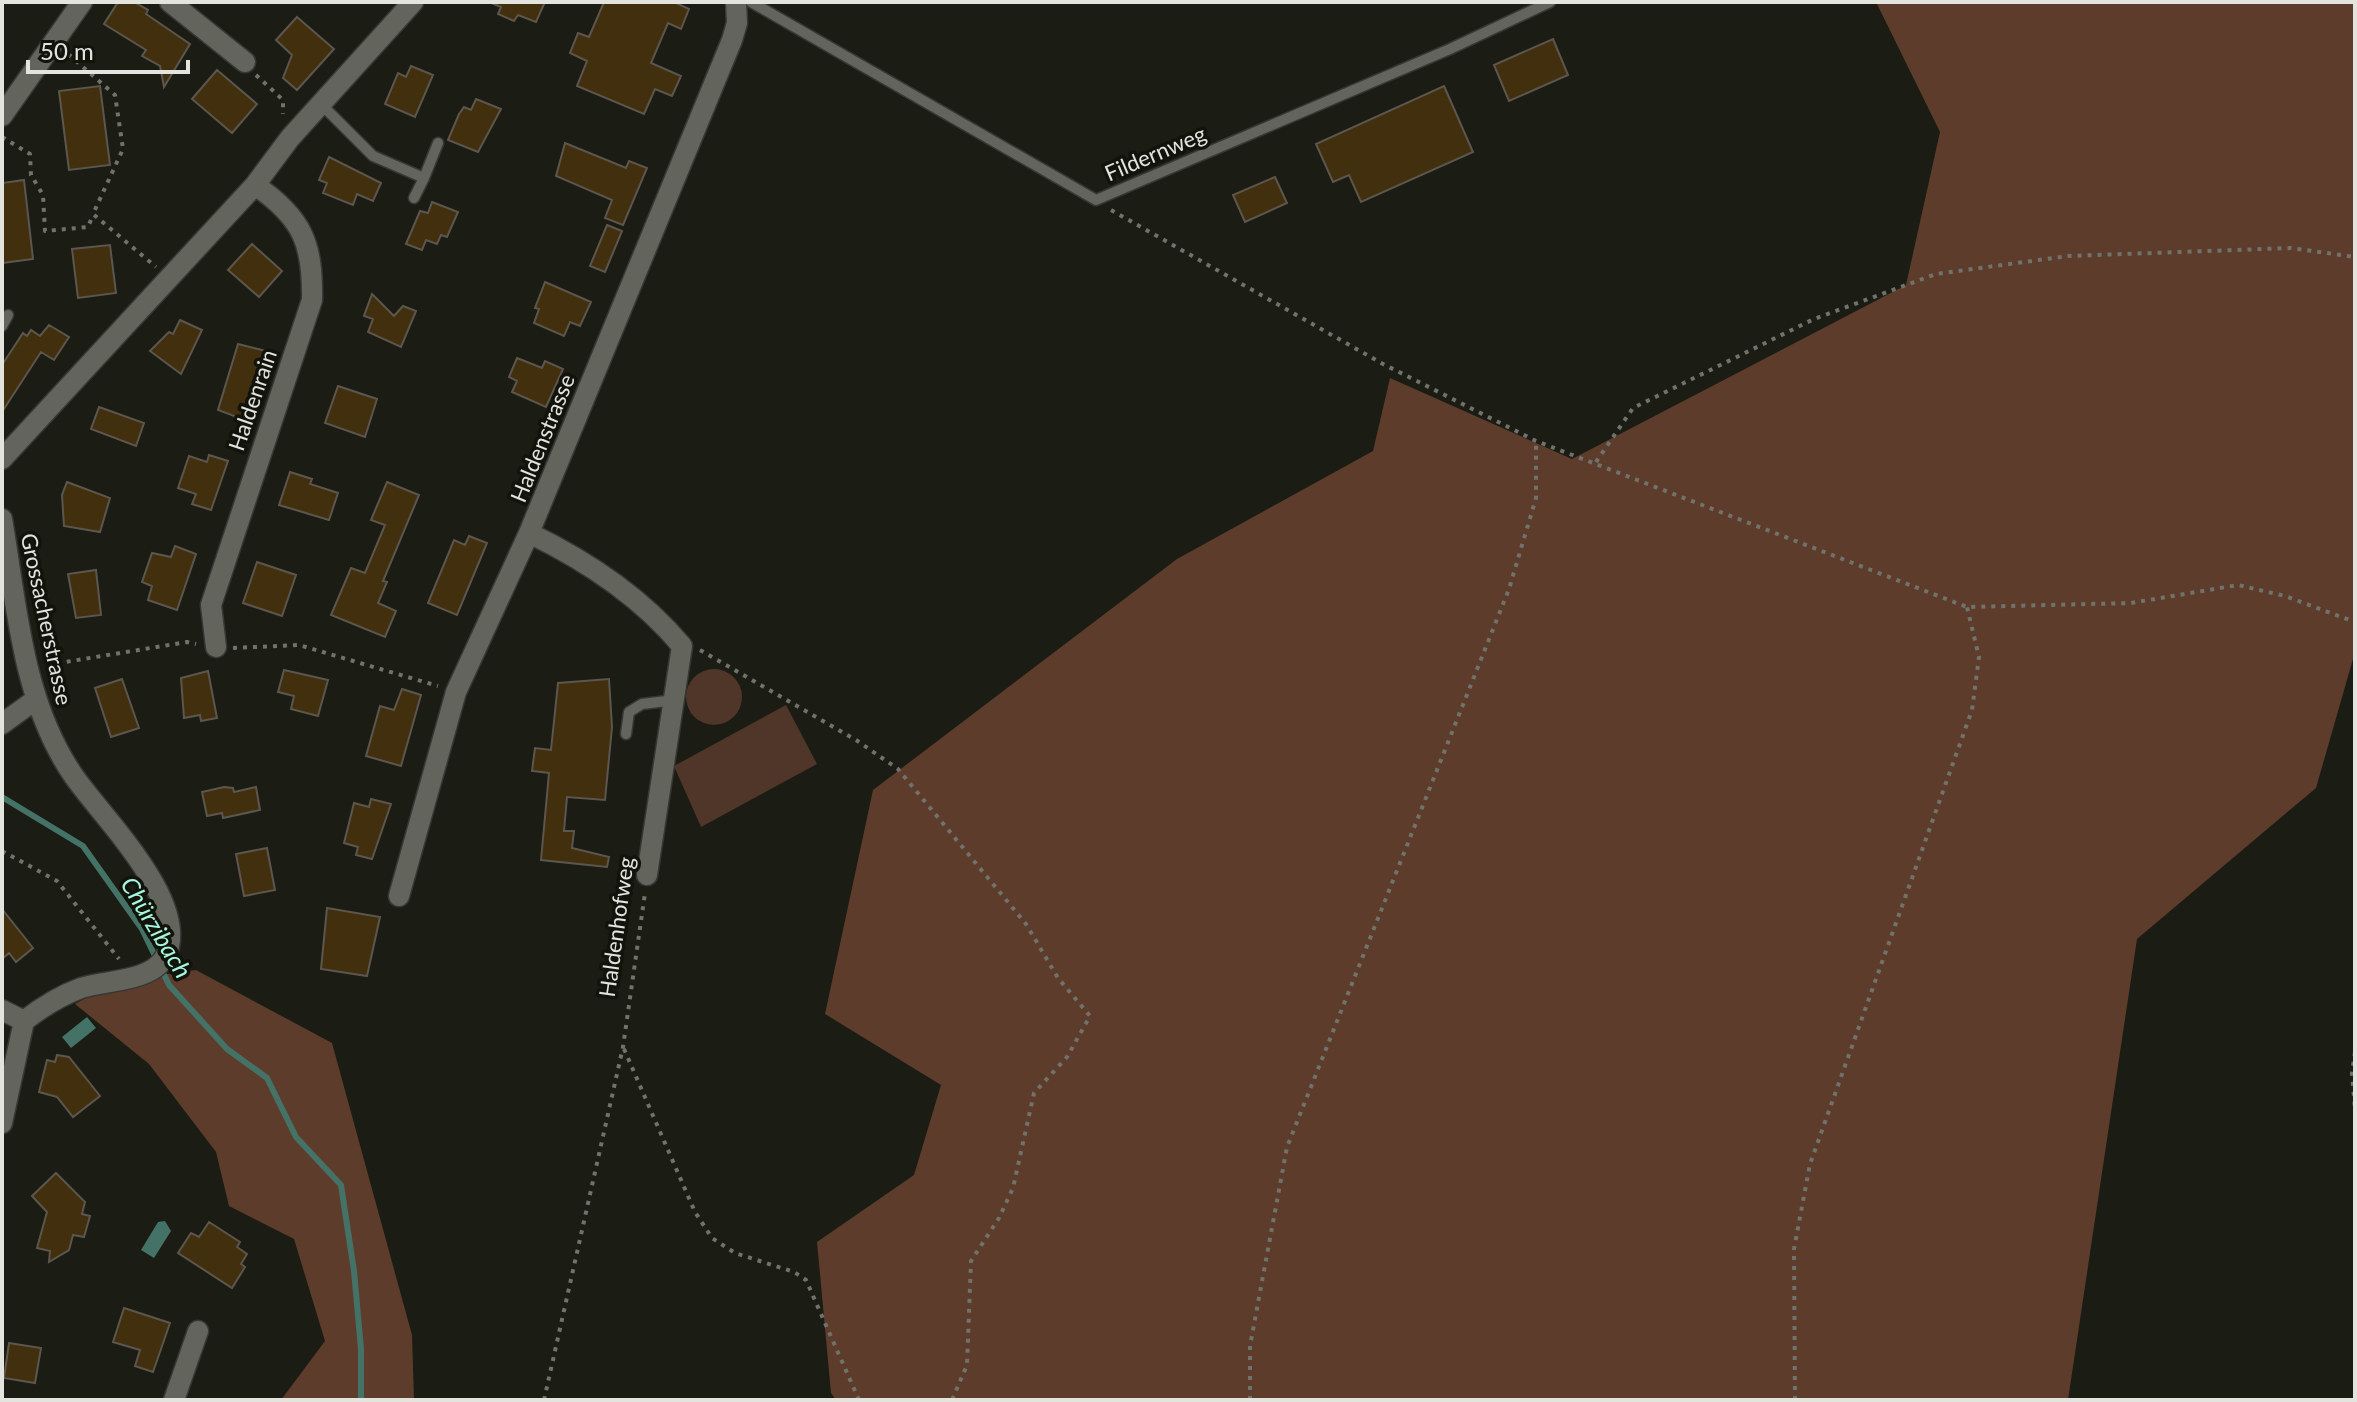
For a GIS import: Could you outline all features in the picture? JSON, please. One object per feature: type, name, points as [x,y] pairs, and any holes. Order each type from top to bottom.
[{"type":"street","points":[[2,116],[82,2]]},
{"type":"street","points":[[170,2],[245,62]]},
{"type":"street","points":[[2,459],[255,185],[290,138],[413,2]]},
{"type":"street","name":"Haldenstrasse","points":[[399,896],[456,692],[529,533],[732,40],[737,23],[736,2]]},
{"type":"street","name":"Haldenrain","points":[[216,647],[211,605],[312,300],[313,262],[299,225],[276,199],[255,185]]},
{"type":"street","name":"Grossacherstrasse","points":[[2,519],[35,700],[72,774],[146,870],[171,931],[159,963],[132,977],[83,987],[49,1002],[24,1021]]},
{"type":"street","points":[[529,533],[573,554],[663,623],[682,646]]},
{"type":"street","name":"Haldenhofweg","points":[[647,875],[682,646]]},
{"type":"street","points":[[2,724],[35,700]]},
{"type":"street","points":[[2,1010],[24,1021],[2,1123]]},
{"type":"street","points":[[174,1400],[198,1331]]},
{"type":"lane","name":"Fildernweg","points":[[751,2],[1096,200],[1450,49],[1550,2]]},
{"type":"lane","points":[[321,104],[373,156],[424,178]]},
{"type":"lane","points":[[414,198],[438,143]]},
{"type":"lane","points":[[626,734],[629,712],[642,704],[675,700]]},
{"type":"path","points":[[2,137],[30,154],[31,175],[43,195],[45,231],[88,227],[123,149],[115,95],[54,42]]},
{"type":"path","points":[[245,62],[283,100],[282,129],[290,138]]},
{"type":"path","points":[[1096,200],[1383,364],[1536,441],[1967,607],[2131,603],[2238,585],[2285,596],[2355,622]]},
{"type":"path","points":[[93,214],[169,277]]},
{"type":"path","points":[[1596,462],[1633,408],[1814,319],[1936,274],[2068,256],[2291,248],[2355,257]]},
{"type":"path","points":[[1250,1400],[1250,1346],[1287,1147],[1509,589],[1536,498],[1536,441]]},
{"type":"path","points":[[1795,1400],[1794,1249],[1810,1164],[1972,710],[1979,657],[1967,607]]},
{"type":"path","points":[[28,669],[187,642],[216,647],[299,645],[456,692]]},
{"type":"path","points":[[682,646],[707,652],[898,769],[1026,924],[1058,978],[1090,1016],[1067,1057],[1034,1093],[1013,1188],[999,1218],[971,1261],[967,1365],[952,1400]]},
{"type":"path","points":[[2,851],[57,881],[132,977]]},
{"type":"path","name":"Haldenhofweg","points":[[544,1400],[623,1047],[647,875]]},
{"type":"path","points":[[623,1047],[695,1212],[712,1238],[735,1253],[794,1272],[806,1280],[859,1400]]},
{"type":"path","points":[[2355,1052],[2352,1073],[2355,1110]]},
{"type":"shaded area","points":[[1876,2],[2355,2],[2355,652],[2316,788],[2137,939],[2068,1400],[836,1400],[831,1393],[817,1242],[914,1175],[941,1085],[825,1014],[873,790],[1177,559],[1373,451],[1390,378],[1572,459],[1906,285],[1940,132]]},
{"type":"shaded area","points":[[714,669],[734,677],[742,697],[734,717],[714,725],[694,717],[686,697],[694,677]]},
{"type":"shaded area","points":[[786,705],[817,764],[701,827],[674,766]]},
{"type":"shaded area","points":[[196,970],[332,1043],[412,1335],[414,1400],[281,1400],[325,1341],[294,1239],[229,1206],[216,1152],[149,1064],[75,1004],[116,981]]},
{"type":"water","points":[[87,1017],[96,1028],[71,1048],[62,1037]]},
{"type":"water","points":[[165,1221],[171,1231],[154,1258],[141,1250],[158,1222]]},
{"type":"building","points":[[118,2],[134,2],[148,10],[146,14],[190,44],[164,87],[160,66],[142,56],[146,50],[104,24]]},
{"type":"building","points":[[489,2],[545,2],[536,22],[518,15],[514,21],[498,14],[501,7]]},
{"type":"building","points":[[604,2],[674,2],[689,9],[681,29],[668,23],[651,63],[681,76],[672,96],[655,89],[644,114],[577,86],[587,61],[570,53],[578,33],[589,37]]},
{"type":"building","points":[[297,17],[334,49],[297,90],[283,78],[292,55],[276,40]]},
{"type":"building","points":[[1553,39],[1568,75],[1509,101],[1494,65]]},
{"type":"building","points":[[411,66],[433,75],[415,117],[385,104],[398,73],[406,77]]},
{"type":"building","points":[[217,70],[257,104],[232,133],[192,99]]},
{"type":"building","points":[[100,86],[110,165],[69,170],[59,91]]},
{"type":"building","points":[[1444,86],[1473,152],[1361,202],[1349,175],[1333,182],[1316,144]]},
{"type":"building","points":[[476,99],[501,109],[478,152],[448,140],[459,114],[464,107],[471,110]]},
{"type":"building","points":[[565,143],[626,168],[629,161],[647,168],[623,225],[605,218],[612,200],[556,176]]},
{"type":"building","points":[[329,157],[381,183],[373,201],[357,194],[353,205],[323,193],[327,183],[319,180]]},
{"type":"building","points":[[1275,177],[1287,203],[1245,222],[1233,195]]},
{"type":"building","points":[[24,180],[33,259],[2,263],[2,183]]},
{"type":"building","points":[[432,202],[458,212],[447,237],[441,235],[437,244],[426,240],[422,250],[406,244],[420,211],[428,213]]},
{"type":"building","points":[[607,225],[622,231],[605,272],[590,266]]},
{"type":"building","points":[[252,244],[282,271],[259,297],[228,270]]},
{"type":"building","points":[[110,245],[116,293],[78,298],[72,249]]},
{"type":"building","points":[[545,282],[591,302],[580,326],[570,322],[564,336],[534,323],[539,309],[535,308]]},
{"type":"building","points":[[372,294],[394,316],[403,306],[416,311],[401,347],[368,332],[373,319],[364,316]]},
{"type":"building","points":[[180,320],[202,330],[181,374],[150,351],[169,332],[173,334]]},
{"type":"building","points":[[49,325],[69,337],[54,360],[41,352],[2,412],[2,365],[23,333],[27,336],[31,330],[40,336]]},
{"type":"building","points":[[238,344],[266,351],[242,419],[218,410]]},
{"type":"building","points":[[517,358],[542,368],[545,361],[563,369],[546,407],[512,392],[517,381],[509,377]]},
{"type":"building","points":[[338,386],[377,399],[365,437],[325,423]]},
{"type":"building","points":[[99,407],[144,423],[136,446],[91,429]]},
{"type":"building","points":[[209,455],[228,461],[211,510],[192,504],[196,494],[178,488],[189,456],[207,462]]},
{"type":"building","points":[[290,472],[312,479],[310,484],[338,493],[329,520],[279,505]]},
{"type":"building","points":[[67,482],[110,498],[100,532],[64,526],[62,495]]},
{"type":"building","points":[[387,482],[419,495],[383,581],[387,582],[378,603],[396,611],[385,637],[331,615],[351,568],[365,573],[385,525],[371,520]]},
{"type":"building","points":[[469,536],[487,543],[457,615],[428,603],[454,540],[465,545]]},
{"type":"building","points":[[175,546],[196,554],[177,610],[148,600],[152,586],[142,582],[152,553],[171,557]]},
{"type":"building","points":[[257,562],[296,575],[282,616],[243,603]]},
{"type":"building","points":[[96,570],[101,615],[76,618],[68,574]]},
{"type":"building","points":[[284,670],[328,680],[318,716],[291,709],[294,696],[278,692]]},
{"type":"building","points":[[208,671],[217,718],[201,721],[200,715],[184,718],[181,678]]},
{"type":"building","points":[[122,679],[139,728],[111,737],[95,688]]},
{"type":"building","points":[[609,679],[612,727],[605,800],[567,797],[564,831],[574,831],[572,848],[609,857],[607,867],[541,860],[549,773],[532,771],[535,748],[551,750],[558,683]]},
{"type":"building","points":[[402,689],[421,695],[401,766],[366,756],[380,706],[394,710]]},
{"type":"building","points":[[256,787],[260,810],[223,818],[222,813],[207,816],[202,792],[233,788],[234,792]]},
{"type":"building","points":[[371,799],[391,804],[372,859],[356,855],[358,847],[344,843],[354,803],[369,807]]},
{"type":"building","points":[[267,848],[275,890],[244,896],[236,854]]},
{"type":"building","points":[[327,908],[380,917],[367,976],[321,969]]},
{"type":"building","points":[[2,909],[33,948],[16,962],[9,953],[2,959]]},
{"type":"building","points":[[57,1055],[69,1057],[100,1096],[73,1117],[57,1097],[39,1092],[47,1060],[55,1062]]},
{"type":"building","points":[[56,1173],[85,1202],[82,1214],[90,1216],[84,1237],[73,1235],[69,1250],[49,1262],[50,1251],[37,1248],[47,1212],[32,1196]]},
{"type":"building","points":[[209,1222],[240,1242],[237,1247],[247,1254],[241,1264],[245,1267],[232,1288],[178,1253],[191,1233],[199,1237]]},
{"type":"building","points":[[124,1308],[170,1323],[153,1372],[135,1366],[140,1350],[113,1342]]},
{"type":"building","points":[[9,1343],[41,1348],[35,1383],[4,1378]]},
{"type":"waterway","name":"Chürzibach","points":[[2,797],[83,846],[142,929],[169,985],[227,1049],[267,1078],[296,1137],[341,1185],[354,1271],[361,1349],[361,1400]]}]
